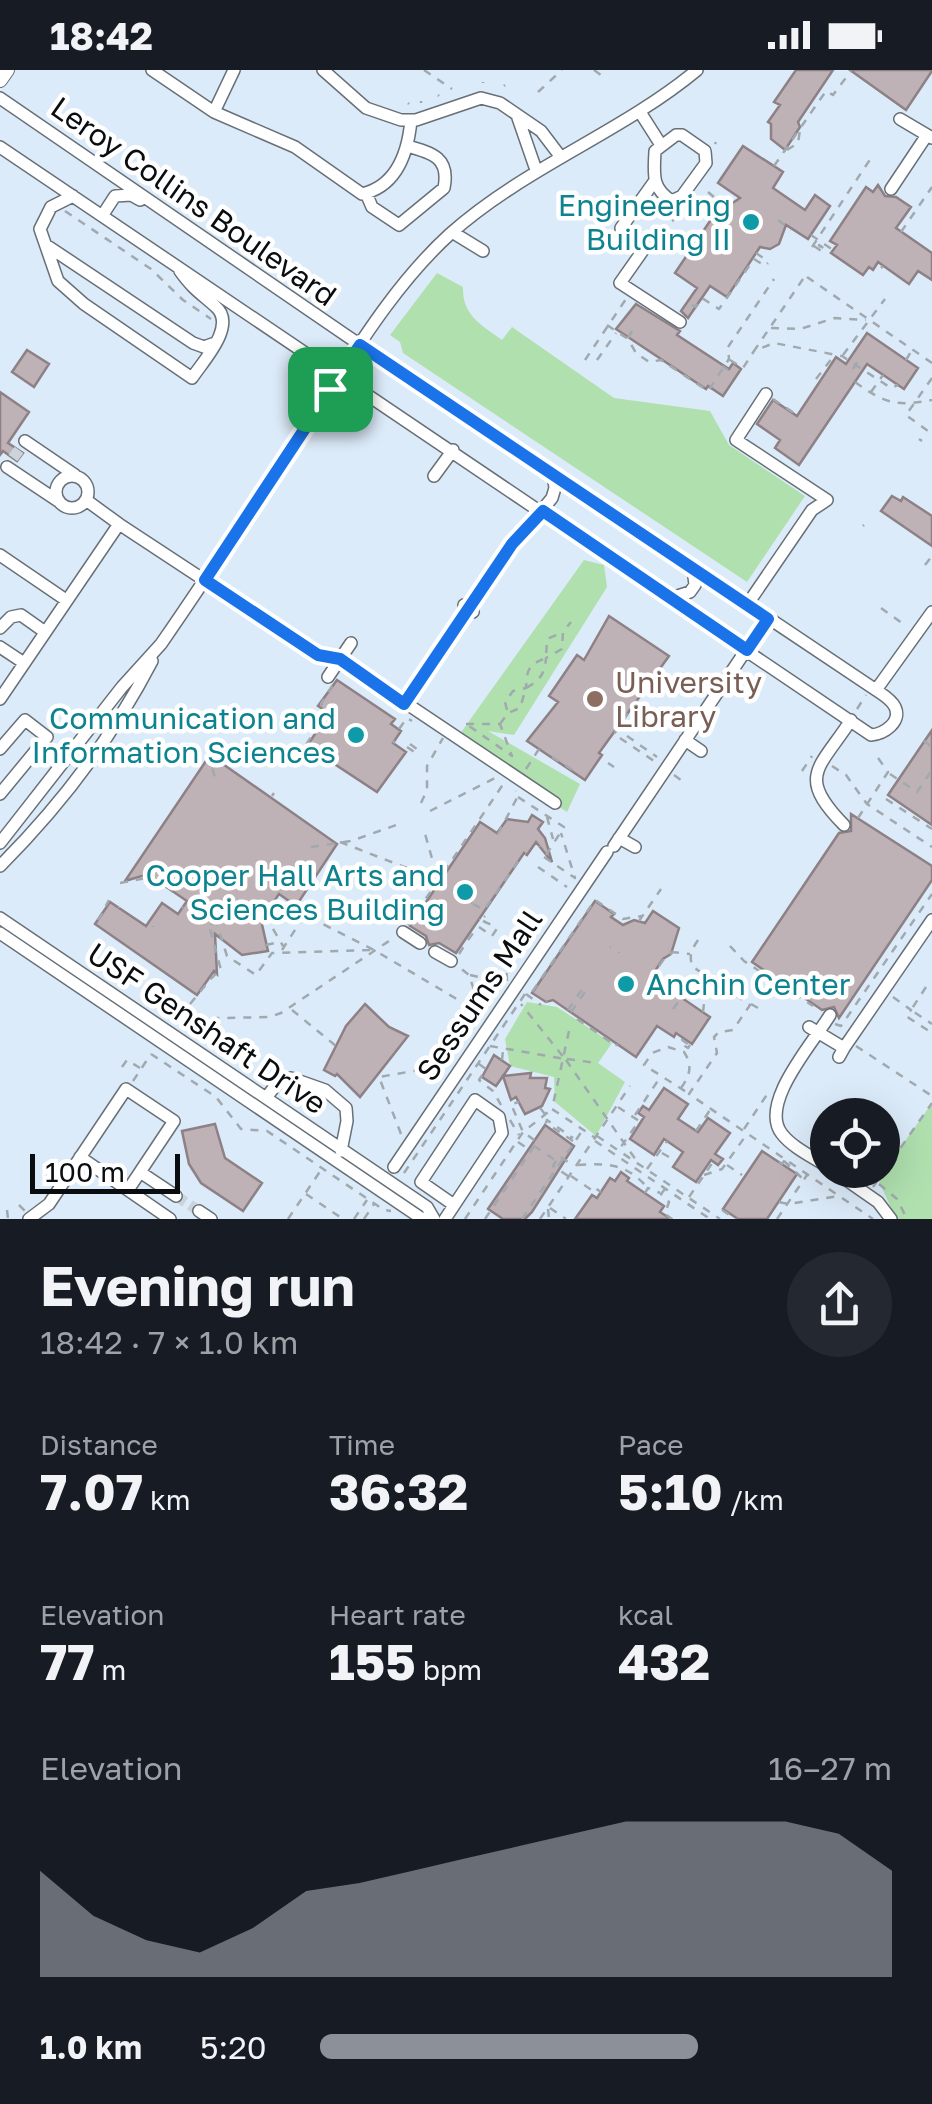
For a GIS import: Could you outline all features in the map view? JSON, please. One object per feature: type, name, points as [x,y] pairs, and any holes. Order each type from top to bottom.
[{"type":"main road","points":[[0,80],[7,70]]},
{"type":"street","points":[[214,112],[234,70]]},
{"type":"street","points":[[323,70],[370,110],[411,120],[481,98],[500,102],[541,132],[560,156]]},
{"type":"street","points":[[0,866],[34,832],[81,773],[135,693],[161,644],[340,374],[424,259],[452,232],[536,170],[640,112],[698,70]]},
{"type":"street","points":[[156,71],[214,112],[295,146],[344,184],[366,193],[377,190],[403,162],[411,120]]},
{"type":"street","name":"Leroy Collins Boulevard","points":[[0,98],[894,704],[892,724],[879,734],[872,734],[0,147]]},
{"type":"street","points":[[640,112],[660,145]]},
{"type":"street","points":[[518,118],[536,170]]},
{"type":"street","points":[[891,190],[929,137],[900,119]]},
{"type":"street","points":[[682,135],[705,151],[706,162],[682,196],[672,202],[664,199],[654,182],[655,150],[660,145],[682,135]]},
{"type":"street","points":[[366,193],[372,207],[399,225],[444,188],[444,164],[438,156],[408,146]]},
{"type":"street","points":[[654,182],[620,228],[646,246],[620,283],[680,322]]},
{"type":"street","points":[[102,216],[115,196],[131,195],[188,226]]},
{"type":"street","points":[[73,196],[52,208],[40,229],[58,281],[84,304],[192,378],[220,335],[222,316],[218,308],[197,295],[174,264]]},
{"type":"street","points":[[452,232],[483,252]]},
{"type":"street","points":[[44,244],[193,343],[204,348],[215,343]]},
{"type":"street","points":[[747,605],[812,510],[827,500],[736,440],[767,395]]},
{"type":"street","points":[[434,476],[452,450]]},
{"type":"street","points":[[16,454],[78,477],[88,490],[86,500],[74,508],[59,502],[16,454]]},
{"type":"street","points":[[401,705],[512,544],[543,511],[555,488],[553,474]]},
{"type":"street","points":[[59,502],[59,482],[66,477],[78,477]]},
{"type":"street","points":[[86,500],[205,580],[252,618],[318,655],[340,659],[401,705],[555,802]]},
{"type":"street","points":[[0,699],[119,524]]},
{"type":"street","points":[[0,556],[66,600]]},
{"type":"street","points":[[671,598],[690,592],[696,585],[693,568]]},
{"type":"street","points":[[872,691],[932,612]]},
{"type":"street","points":[[0,628],[11,616],[21,616],[45,632]]},
{"type":"street","name":"Sessums Mall","points":[[399,1170],[768,619]]},
{"type":"street","points":[[334,676],[351,643]]},
{"type":"street","points":[[0,843],[122,687],[161,644]]},
{"type":"street","points":[[0,648],[24,664]]},
{"type":"street","points":[[844,825],[815,789],[814,776],[852,718]]},
{"type":"street","points":[[0,749],[25,720],[46,737],[0,794]]},
{"type":"street","points":[[686,740],[701,750]]},
{"type":"street","points":[[613,846],[635,848]]},
{"type":"street","name":"USF Genshaft Drive","points":[[0,918],[266,1098],[382,1184]]},
{"type":"street","points":[[815,1029],[846,1050],[932,920]]},
{"type":"street","points":[[404,932],[420,942]]},
{"type":"street","name":"USF Genshaft Drive","points":[[0,933],[382,1184]]},
{"type":"street","points":[[435,952],[452,961]]},
{"type":"street","points":[[810,1155],[788,1140],[774,1118],[780,1094],[815,1029],[834,1020]]},
{"type":"street","points":[[266,1098],[275,1086],[291,1078],[325,1090],[346,1108],[341,1151]]},
{"type":"street","points":[[28,1216],[49,1204],[126,1089],[174,1121],[128,1190]]},
{"type":"street","points":[[445,1219],[502,1133],[499,1117],[474,1100],[421,1182],[454,1205]]},
{"type":"street","points":[[80,1158],[170,1219]]},
{"type":"street","points":[[140,1172],[176,1196]]},
{"type":"street","points":[[382,1184],[426,1208],[431,1219]]},
{"type":"street","points":[[860,1188],[891,1219]]},
{"type":"street","points":[[199,1211],[212,1219]]},
{"type":"path","points":[[424,70],[452,90]]},
{"type":"path","points":[[538,92],[562,70]]},
{"type":"path","points":[[594,70],[602,72]]},
{"type":"path","points":[[774,166],[786,148],[798,142],[802,126],[823,89],[833,96],[851,70]]},
{"type":"path","points":[[797,120],[802,126]]},
{"type":"path","points":[[827,246],[818,246],[823,252],[812,246],[870,158]]},
{"type":"path","points":[[901,232],[932,186]]},
{"type":"path","points":[[708,192],[714,197]]},
{"type":"path","points":[[64,210],[152,270],[183,300],[215,322]]},
{"type":"path","points":[[778,220],[791,230]]},
{"type":"path","points":[[811,235],[833,250]]},
{"type":"path","points":[[692,304],[696,307],[702,298],[719,309],[754,257],[769,263]]},
{"type":"path","points":[[729,359],[742,368],[805,278],[932,363]]},
{"type":"path","points":[[608,325],[628,339],[636,353],[649,362],[661,360],[708,391],[725,368],[728,347],[774,279]]},
{"type":"path","points":[[585,360],[629,295]]},
{"type":"path","points":[[842,356],[885,299]]},
{"type":"path","points":[[770,328],[800,329],[835,318],[870,320]]},
{"type":"path","points":[[628,339],[634,328]]},
{"type":"path","points":[[596,360],[617,332]]},
{"type":"path","points":[[754,351],[774,343],[842,356],[892,388],[898,385]]},
{"type":"path","points":[[594,347],[602,352]]},
{"type":"path","points":[[906,360],[912,350]]},
{"type":"path","points":[[810,374],[816,379],[834,355]]},
{"type":"path","points":[[854,367],[860,360]]},
{"type":"path","points":[[861,387],[882,376]]},
{"type":"path","points":[[870,393],[874,378]]},
{"type":"path","points":[[932,378],[906,415],[932,434]]},
{"type":"path","points":[[855,382],[886,403],[932,400]]},
{"type":"path","points":[[767,395],[796,415]]},
{"type":"path","points":[[925,565],[932,556]]},
{"type":"path","points":[[882,608],[908,626]]},
{"type":"path","points":[[508,713],[505,702],[512,691],[538,681],[545,671],[547,640],[572,622]]},
{"type":"path","points":[[500,724],[508,713],[520,708],[526,670],[562,649],[563,632]]},
{"type":"path","points":[[288,747],[297,756],[318,728],[328,709],[321,704],[334,676]]},
{"type":"path","points":[[626,736],[656,759],[614,734],[646,687]]},
{"type":"path","points":[[852,718],[872,691]]},
{"type":"path","points":[[635,704],[644,710]]},
{"type":"path","points":[[401,705],[412,721]]},
{"type":"path","points":[[399,730],[407,718],[412,721]]},
{"type":"path","points":[[405,731],[412,721]]},
{"type":"path","points":[[466,724],[500,724],[512,756],[466,724]]},
{"type":"path","points":[[436,733],[453,744]]},
{"type":"path","points":[[422,803],[427,790],[426,766],[444,737]]},
{"type":"path","points":[[925,744],[932,747]]},
{"type":"path","points":[[408,747],[417,748]]},
{"type":"path","points":[[402,755],[408,747]]},
{"type":"path","points":[[408,747],[420,756]]},
{"type":"path","points":[[526,769],[539,749]]},
{"type":"path","points":[[878,750],[878,758],[888,772],[918,792],[931,774]]},
{"type":"path","points":[[209,753],[216,782]]},
{"type":"path","points":[[552,757],[578,774]]},
{"type":"path","points":[[608,763],[614,767]]},
{"type":"path","points":[[830,765],[846,776],[867,804],[932,847]]},
{"type":"path","points":[[858,818],[888,772]]},
{"type":"path","points":[[673,774],[681,780]]},
{"type":"path","points":[[430,812],[500,776],[564,827],[545,856],[575,878],[561,832]]},
{"type":"path","points":[[210,917],[221,970],[215,972],[194,1003],[176,1019],[270,1016],[290,1009],[404,932],[506,779]]},
{"type":"path","points":[[499,832],[520,795]]},
{"type":"path","points":[[886,799],[932,829]]},
{"type":"path","points":[[547,816],[554,842]]},
{"type":"path","points":[[310,847],[340,842],[402,822]]},
{"type":"path","points":[[424,830],[438,880]]},
{"type":"path","points":[[340,842],[438,880],[484,910],[524,854]]},
{"type":"path","points":[[538,867],[569,888]]},
{"type":"path","points":[[120,884],[146,878]]},
{"type":"path","points":[[639,921],[661,889]]},
{"type":"path","points":[[834,1020],[932,894]]},
{"type":"path","points":[[399,1170],[526,994],[532,992],[595,900],[625,921],[642,916]]},
{"type":"path","points":[[468,940],[478,928],[492,936],[498,928],[483,918],[471,901]]},
{"type":"path","points":[[98,920],[108,903]]},
{"type":"path","points":[[295,910],[374,950],[482,1014],[469,975]]},
{"type":"path","points":[[265,915],[282,950]]},
{"type":"path","points":[[282,950],[304,916]]},
{"type":"path","points":[[210,917],[226,956],[256,975],[272,953],[282,950],[374,950]]},
{"type":"path","points":[[210,917],[212,928]]},
{"type":"path","points":[[264,932],[272,928]]},
{"type":"path","points":[[510,932],[533,940]]},
{"type":"path","points":[[698,940],[691,955],[700,973],[750,1006],[758,1008],[762,1002]]},
{"type":"path","points":[[464,946],[453,962],[469,975],[505,982],[504,941]]},
{"type":"path","points":[[266,945],[280,942]]},
{"type":"path","points":[[730,946],[744,961],[813,1006]]},
{"type":"path","points":[[683,998],[658,980],[656,983],[650,979],[672,952],[691,955]]},
{"type":"path","points":[[675,1009],[700,973]]},
{"type":"path","points":[[703,1012],[708,976]]},
{"type":"path","points":[[926,986],[905,1018],[932,1033]]},
{"type":"path","points":[[570,1011],[582,988]]},
{"type":"path","points":[[883,991],[932,1024]]},
{"type":"path","points":[[526,994],[545,1003]]},
{"type":"path","points":[[520,1003],[640,1165],[648,1188],[669,1202],[663,1212]]},
{"type":"path","points":[[689,1094],[717,1052],[714,1037],[719,1032],[734,1030],[750,1006]]},
{"type":"path","points":[[290,1009],[336,1046]]},
{"type":"path","points":[[577,1020],[615,1044]]},
{"type":"path","points":[[466,1219],[508,1151],[552,1109],[569,1030]]},
{"type":"path","points":[[490,1046],[598,1063]]},
{"type":"path","points":[[681,1088],[690,1075],[684,1052],[668,1046],[652,1053],[644,1065],[689,1094],[705,1102],[804,1180]]},
{"type":"path","points":[[130,1086],[155,1048]]},
{"type":"path","points":[[502,1060],[503,1048]]},
{"type":"path","points":[[846,1050],[931,1093]]},
{"type":"path","points":[[151,1054],[216,1097],[242,1129],[268,1132],[374,1204],[396,1211]]},
{"type":"path","points":[[122,1067],[127,1060],[141,1069]]},
{"type":"path","points":[[478,1064],[486,1069],[479,1080]]},
{"type":"path","points":[[401,1134],[379,1077],[448,1065]]},
{"type":"path","points":[[470,1075],[485,1082],[502,1106]]},
{"type":"path","points":[[634,1117],[662,1075]]},
{"type":"path","points":[[540,1219],[630,1086]]},
{"type":"path","points":[[549,1094],[556,1097]]},
{"type":"path","points":[[518,1102],[511,1104],[520,1137]]},
{"type":"path","points":[[617,1106],[640,1118],[617,1153]]},
{"type":"path","points":[[907,1219],[896,1199],[876,1185],[929,1107]]},
{"type":"path","points":[[540,1108],[546,1116]]},
{"type":"path","points":[[552,1109],[710,1219]]},
{"type":"path","points":[[696,1131],[713,1109]]},
{"type":"path","points":[[547,1120],[575,1141],[546,1123],[547,1120]]},
{"type":"path","points":[[511,1121],[530,1152]]},
{"type":"path","points":[[522,1219],[582,1130]]},
{"type":"path","points":[[704,1174],[726,1165],[748,1133]]},
{"type":"path","points":[[486,1219],[537,1142],[520,1137]]},
{"type":"path","points":[[642,1172],[666,1141]]},
{"type":"path","points":[[544,1152],[550,1145]]},
{"type":"path","points":[[534,1146],[556,1161]]},
{"type":"path","points":[[660,1151],[674,1160]]},
{"type":"path","points":[[617,1153],[640,1165]]},
{"type":"path","points":[[782,1160],[790,1153]]},
{"type":"path","points":[[598,1198],[553,1166],[560,1156],[576,1166],[615,1165],[642,1172],[720,1219]]},
{"type":"path","points":[[782,1160],[808,1173],[874,1219]]},
{"type":"path","points":[[687,1200],[713,1162]]},
{"type":"path","points":[[720,1162],[742,1175]]},
{"type":"path","points":[[288,1219],[322,1168]]},
{"type":"path","points":[[778,1219],[808,1173]]},
{"type":"path","points":[[793,1180],[800,1185]]},
{"type":"path","points":[[593,1191],[595,1188],[601,1192]]},
{"type":"path","points":[[645,1193],[648,1188]]},
{"type":"path","points":[[662,1194],[665,1188]]},
{"type":"path","points":[[305,1194],[342,1219]]},
{"type":"path","points":[[779,1202],[788,1204],[840,1195]]},
{"type":"path","points":[[663,1212],[676,1196]]},
{"type":"path","points":[[354,1219],[367,1199]]},
{"type":"path","points":[[364,1219],[374,1204]]},
{"type":"path","points":[[20,1205],[28,1216]]},
{"type":"path","points":[[548,1207],[549,1219]]},
{"type":"path","points":[[548,1207],[566,1219]]},
{"type":"path","points":[[7,1210],[8,1219]]},
{"type":"path","points":[[722,1210],[736,1219]]},
{"type":"path","points":[[663,1212],[672,1219]]},
{"type":"shaded area","points":[[4,70],[932,70],[932,1219],[0,1219],[0,76]]},
{"type":"green space","points":[[437,273],[463,287],[469,312],[502,340],[512,327],[614,398],[710,411],[729,445],[805,496],[747,582],[403,353],[400,342],[390,335]]},
{"type":"green space","points":[[584,560],[604,565],[607,587],[514,735],[488,731],[580,784],[567,812],[457,738]]},
{"type":"green space","points":[[527,1002],[557,1007],[612,1043],[598,1063],[625,1082],[596,1136],[555,1102],[554,1077],[510,1066],[505,1039]]},
{"type":"green space","points":[[932,1103],[932,1219],[896,1219],[882,1188],[900,1188],[900,1148]]},
{"type":"building","points":[[796,70],[833,70],[798,122],[800,127],[785,150],[771,139],[768,122],[780,105],[774,102]]},
{"type":"building","points":[[850,70],[932,70],[932,71],[906,110]]},
{"type":"building","name":"Engineering Building II","points":[[743,146],[783,172],[773,188],[805,210],[815,195],[830,206],[808,239],[786,225],[779,244],[770,249],[760,247],[727,297],[710,286],[688,318],[681,311],[697,288],[675,273],[714,215],[725,223],[728,206],[740,198],[718,183]]},
{"type":"building","points":[[878,185],[885,196],[896,197],[911,207],[896,228],[932,253],[932,280],[918,271],[909,284],[878,262],[863,275],[831,253],[837,245],[830,241],[866,187],[873,192]]},
{"type":"building","points":[[636,304],[680,331],[677,335],[729,369],[733,363],[741,369],[723,396],[708,386],[706,389],[616,329]]},
{"type":"building","points":[[867,333],[918,368],[904,389],[867,364],[799,465],[775,448],[780,440],[757,424],[773,400],[797,416],[836,357],[846,364]]},
{"type":"building","points":[[27,350],[49,364],[34,387],[12,372]]},
{"type":"building","points":[[0,392],[29,412],[8,443],[23,453],[17,461],[3,451],[0,455]]},
{"type":"building","points":[[892,496],[901,501],[903,497],[932,516],[932,546],[881,511]]},
{"type":"building","name":"University Library","points":[[609,616],[669,656],[599,753],[602,755],[585,780],[527,741],[558,702],[549,696],[577,655],[584,660]]},
{"type":"building","name":"Communication and Information Sciences","points":[[337,680],[395,719],[391,724],[401,731],[393,743],[406,752],[377,792],[307,746],[329,713],[318,706]]},
{"type":"building","points":[[932,730],[932,825],[888,795]]},
{"type":"building","points":[[210,755],[337,844],[296,906],[279,894],[261,920],[268,951],[242,955],[215,934],[217,974],[214,971],[197,995],[95,924],[110,902],[146,926],[162,903],[178,914],[187,901],[159,882],[148,884],[145,875],[125,881]]},
{"type":"building","points":[[851,814],[932,866],[932,880],[839,1018],[834,1007],[822,1010],[752,962],[839,833],[851,831]]},
{"type":"building","name":"Cooper Hall Arts and Sciences Building","points":[[532,815],[543,822],[538,829],[552,862],[536,842],[527,855],[524,853],[456,953],[439,943],[429,945],[426,936],[410,926],[480,822],[497,833],[507,819],[528,822]]},
{"type":"building","points":[[595,901],[623,925],[634,920],[645,923],[653,911],[679,928],[671,954],[651,977],[710,1017],[692,1044],[657,1026],[636,1057],[553,1000],[546,1002],[532,993]]},
{"type":"building","points":[[365,1004],[389,1027],[408,1036],[360,1097],[337,1074],[324,1070],[346,1026]]},
{"type":"building","points":[[494,1055],[510,1066],[496,1086],[482,1077]]},
{"type":"building","points":[[531,1073],[530,1078],[547,1078],[545,1088],[550,1089],[542,1106],[525,1114],[516,1097],[511,1100],[503,1076]]},
{"type":"building","points":[[664,1088],[688,1104],[678,1119],[698,1132],[708,1118],[730,1133],[715,1154],[723,1159],[718,1165],[711,1160],[696,1182],[673,1167],[683,1152],[664,1139],[654,1155],[630,1139],[644,1117],[638,1113],[643,1106],[649,1110]]},
{"type":"building","points":[[215,1124],[225,1158],[262,1183],[243,1211],[201,1183],[189,1164],[182,1131]]},
{"type":"building","points":[[545,1125],[574,1146],[532,1212],[525,1219],[503,1219],[488,1209]]},
{"type":"building","points":[[762,1151],[797,1174],[767,1219],[738,1219],[723,1209]]},
{"type":"building","points":[[621,1172],[629,1178],[627,1181],[664,1206],[660,1212],[671,1219],[575,1219],[592,1195],[597,1198],[610,1178],[615,1181]]},
{"type":"tunnel","points":[[13,458],[19,450]]},
{"type":"tunnel","points":[[176,1196],[199,1211]]},
{"type":"place","name":"Engineering Building II","points":[[751,222]]},
{"type":"place","name":"University Library","points":[[595,699]]},
{"type":"place","name":"Communication and Information Sciences","points":[[356,735]]},
{"type":"place","name":"Cooper Hall Arts and Sciences Building","points":[[465,892]]},
{"type":"place","name":"Anchin Center","points":[[626,984]]},
{"type":"route","points":[[360,345],[768,619],[747,650],[543,511],[512,544],[404,704],[340,659],[318,655],[205,580],[330,389],[360,345]]}]
